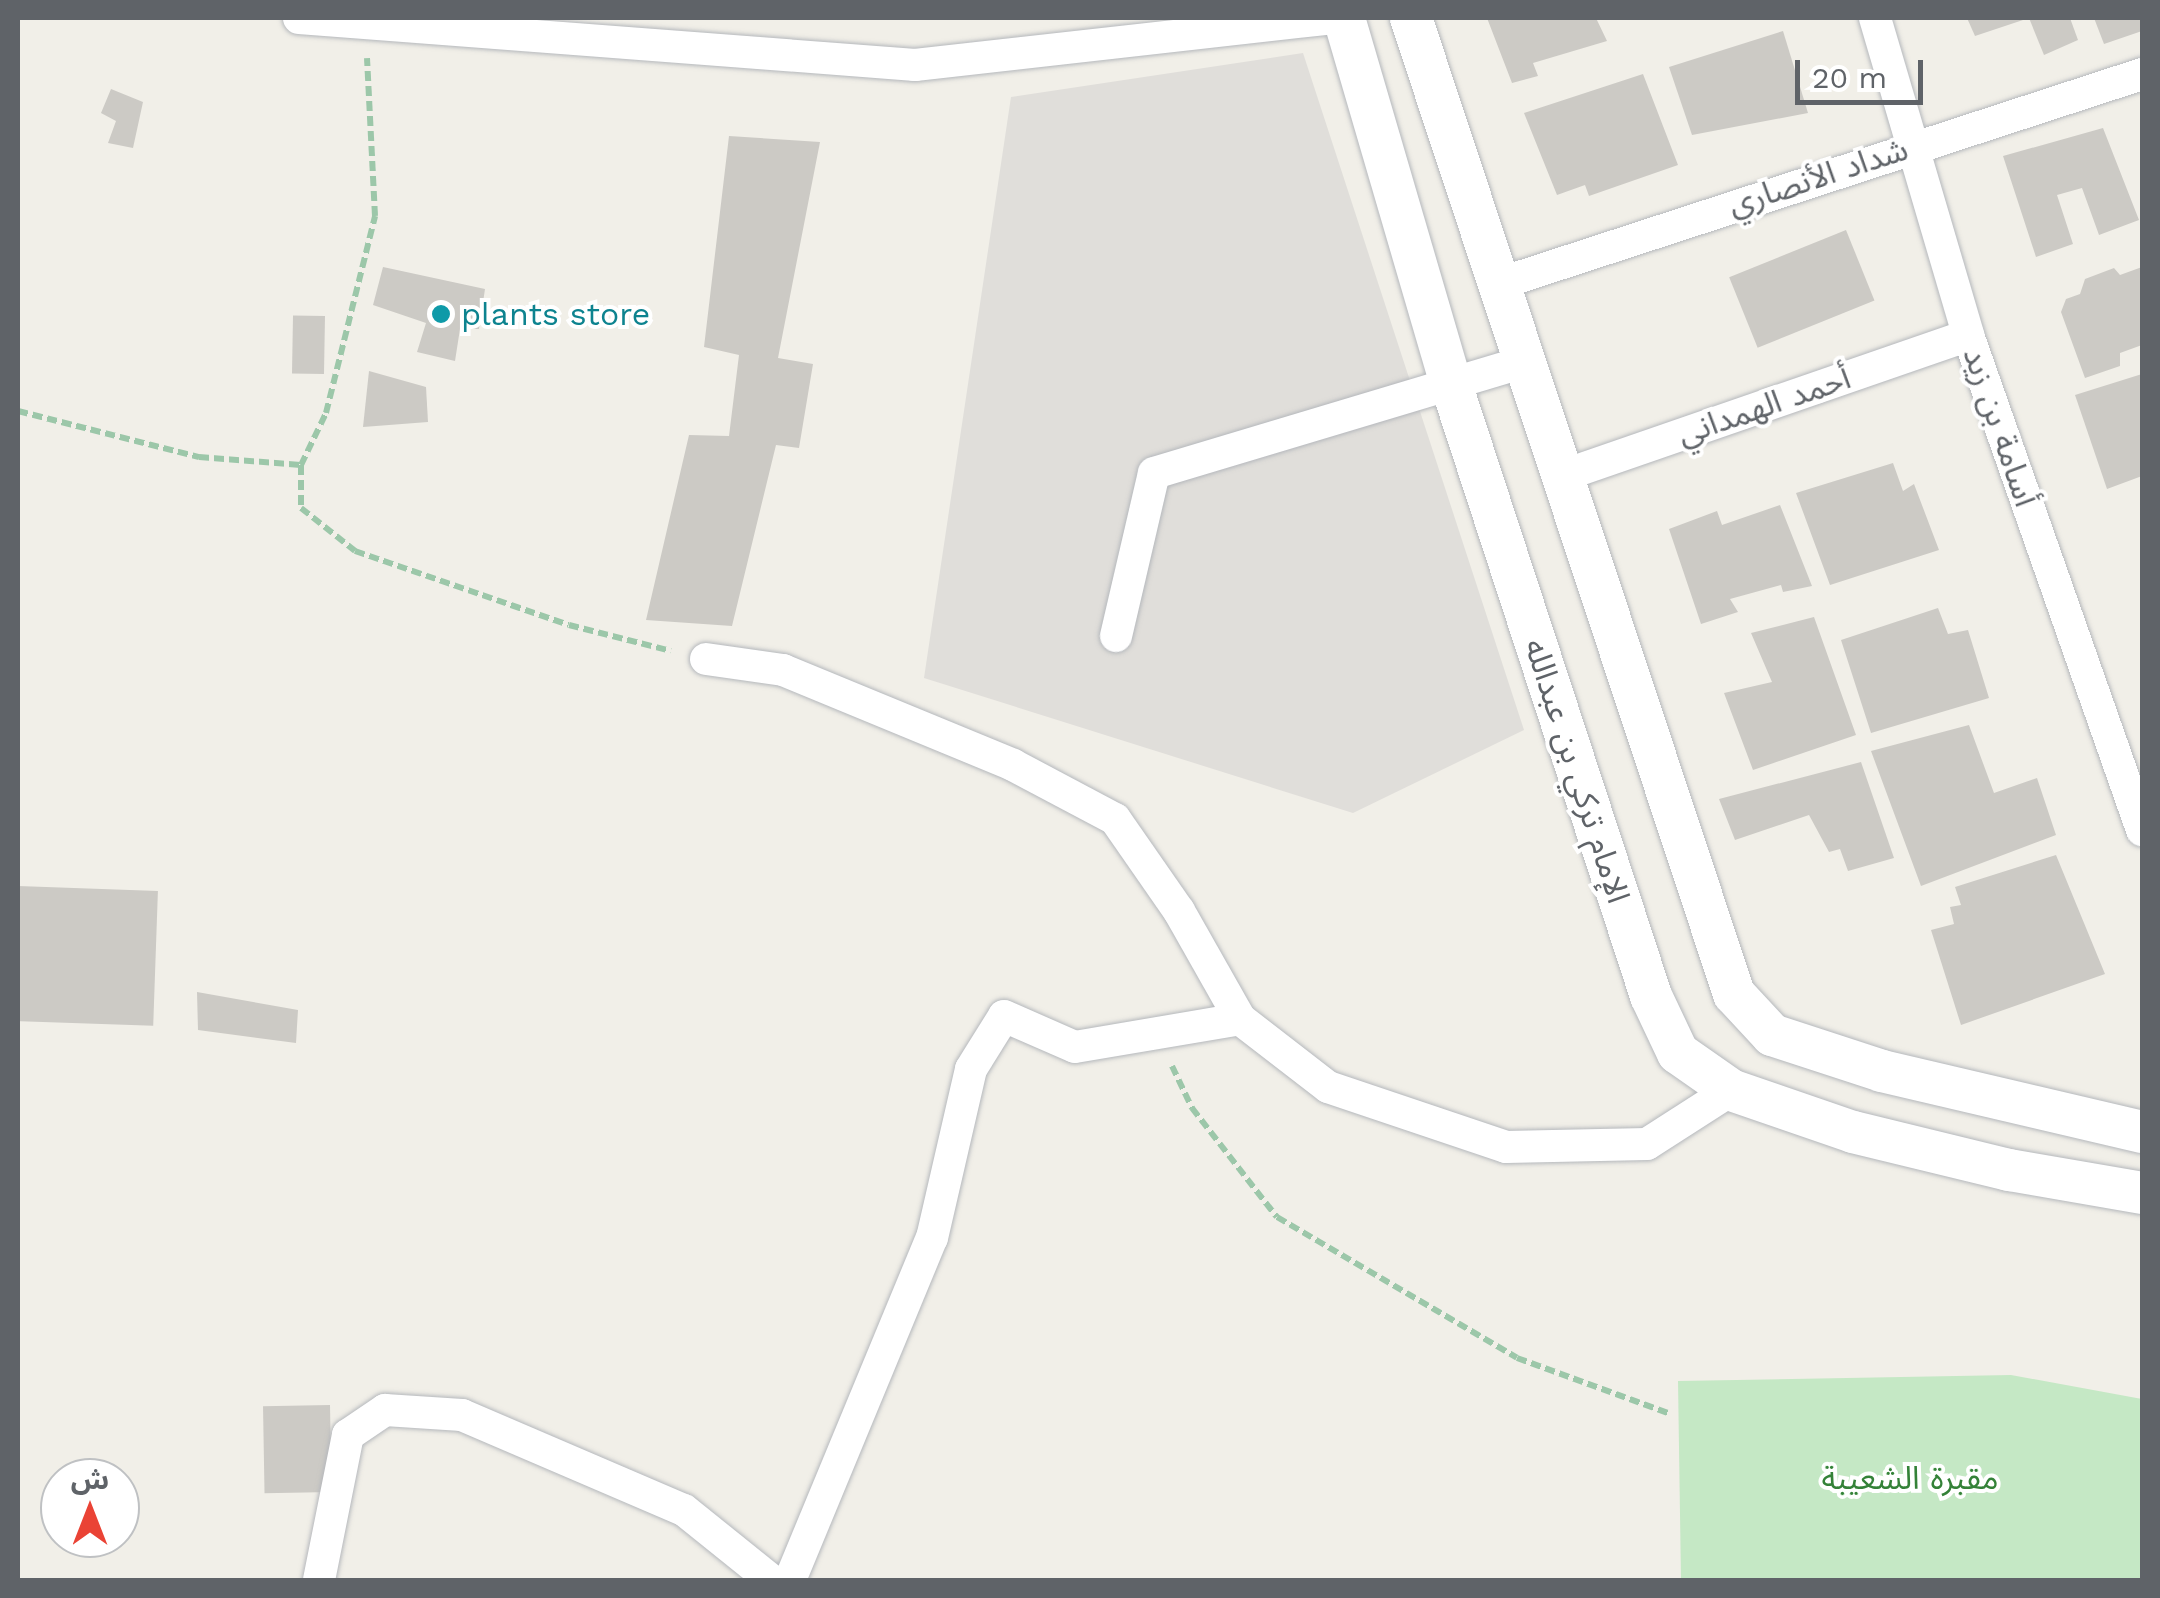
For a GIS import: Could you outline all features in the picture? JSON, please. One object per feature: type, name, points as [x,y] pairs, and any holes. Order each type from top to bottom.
[{"type":"street","points":[[299,18],[366,27],[915,65],[1336,18]]},
{"type":"street","name":"الإمام تركي بن عبدالله","points":[[1344,18],[1451,384],[1650,996],[1678,1053],[1731,1090],[1853,1132],[2009,1170],[2142,1193]]},
{"type":"street","points":[[1411,18],[1520,363],[1734,994],[1772,1034],[1882,1070],[2142,1132]]},
{"type":"street","name":"أسامة بن زيد","points":[[1875,18],[1968,336],[2142,830]]},
{"type":"street","name":"شداد الأنصاري","points":[[1495,285],[1911,146],[2142,74]]},
{"type":"street","name":"أحمد الهمداني","points":[[1559,476],[1968,336]]},
{"type":"street","points":[[1116,636],[1154,473],[1520,363]]},
{"type":"street","points":[[706,659],[783,670],[1014,765],[1114,820],[1179,911],[1240,1019],[1328,1087],[1506,1148],[1648,1144],[1731,1090]]},
{"type":"street","points":[[790,1580],[932,1238],[971,1069],[1004,1016],[1074,1046],[1240,1019]]},
{"type":"street","points":[[319,1580],[348,1435],[384,1410],[462,1415],[684,1510],[771,1580]]},
{"type":"path","points":[[366,27],[375,216],[326,413],[301,465],[302,508],[355,550],[570,626],[706,659]]},
{"type":"path","points":[[18,411],[199,457],[301,465]]},
{"type":"path","points":[[1156,1033],[1192,1108],[1277,1217],[1516,1358],[1668,1413]]},
{"type":"shaded area","points":[[1303,53],[1524,730],[1353,813],[924,678],[1011,97]]},
{"type":"green space","name":"مقبرة الشعيبة","points":[[2011,1375],[2142,1399],[2142,1580],[1681,1580],[1678,1381]]},
{"type":"building","points":[[1487,18],[1596,18],[1607,41],[1533,63],[1538,76],[1512,83]]},
{"type":"building","points":[[1967,18],[2029,18],[1975,36]]},
{"type":"building","points":[[2029,18],[2070,18],[2078,40],[2044,55]]},
{"type":"building","points":[[2094,18],[2142,18],[2142,31],[2104,44]]},
{"type":"building","points":[[1783,31],[1808,113],[1692,135],[1669,67]]},
{"type":"building","points":[[1643,74],[1678,165],[1589,196],[1585,185],[1557,195],[1524,113]]},
{"type":"building","points":[[111,89],[143,102],[133,148],[108,143],[116,121],[101,113]]},
{"type":"building","points":[[2103,128],[2139,220],[2099,235],[2082,188],[2057,195],[2073,244],[2036,257],[2003,156]]},
{"type":"building","points":[[729,136],[820,142],[778,358],[813,364],[799,448],[776,445],[732,626],[646,620],[689,435],[729,436],[739,355],[704,347]]},
{"type":"building","points":[[1846,230],[1874,300],[1758,348],[1729,277]]},
{"type":"building","name":"plants store","points":[[383,267],[485,289],[479,329],[460,329],[455,361],[417,352],[426,323],[373,305]]},
{"type":"building","points":[[2142,267],[2142,345],[2120,353],[2120,366],[2085,378],[2061,312],[2066,299],[2080,294],[2085,279],[2114,268],[2120,275]]},
{"type":"building","points":[[293,315],[325,316],[324,374],[292,373]]},
{"type":"building","points":[[369,371],[426,387],[428,422],[363,427]]},
{"type":"building","points":[[2142,374],[2142,476],[2107,489],[2075,395]]},
{"type":"building","points":[[1893,463],[1903,491],[1914,484],[1939,550],[1830,585],[1796,493]]},
{"type":"building","points":[[1780,505],[1812,586],[1783,592],[1781,585],[1730,599],[1738,612],[1701,624],[1669,529],[1717,511],[1722,525]]},
{"type":"building","points":[[1938,608],[1948,634],[1968,630],[1989,698],[1871,733],[1841,640]]},
{"type":"building","points":[[1814,617],[1856,735],[1753,770],[1724,693],[1772,682],[1751,633]]},
{"type":"building","points":[[1969,725],[1994,793],[2037,778],[2056,835],[1921,886],[1871,751]]},
{"type":"building","points":[[1861,762],[1894,858],[1848,871],[1840,849],[1829,852],[1809,815],[1735,840],[1719,799]]},
{"type":"building","points":[[2056,855],[2105,974],[1961,1025],[1931,930],[1954,924],[1950,907],[1961,905],[1955,887]]},
{"type":"building","points":[[18,886],[158,891],[153,1026],[18,1021]]},
{"type":"building","points":[[197,992],[298,1010],[296,1043],[198,1030]]},
{"type":"building","points":[[330,1405],[332,1492],[265,1493],[263,1406]]},
{"type":"place","name":"plants store","points":[[441,314]]}]
